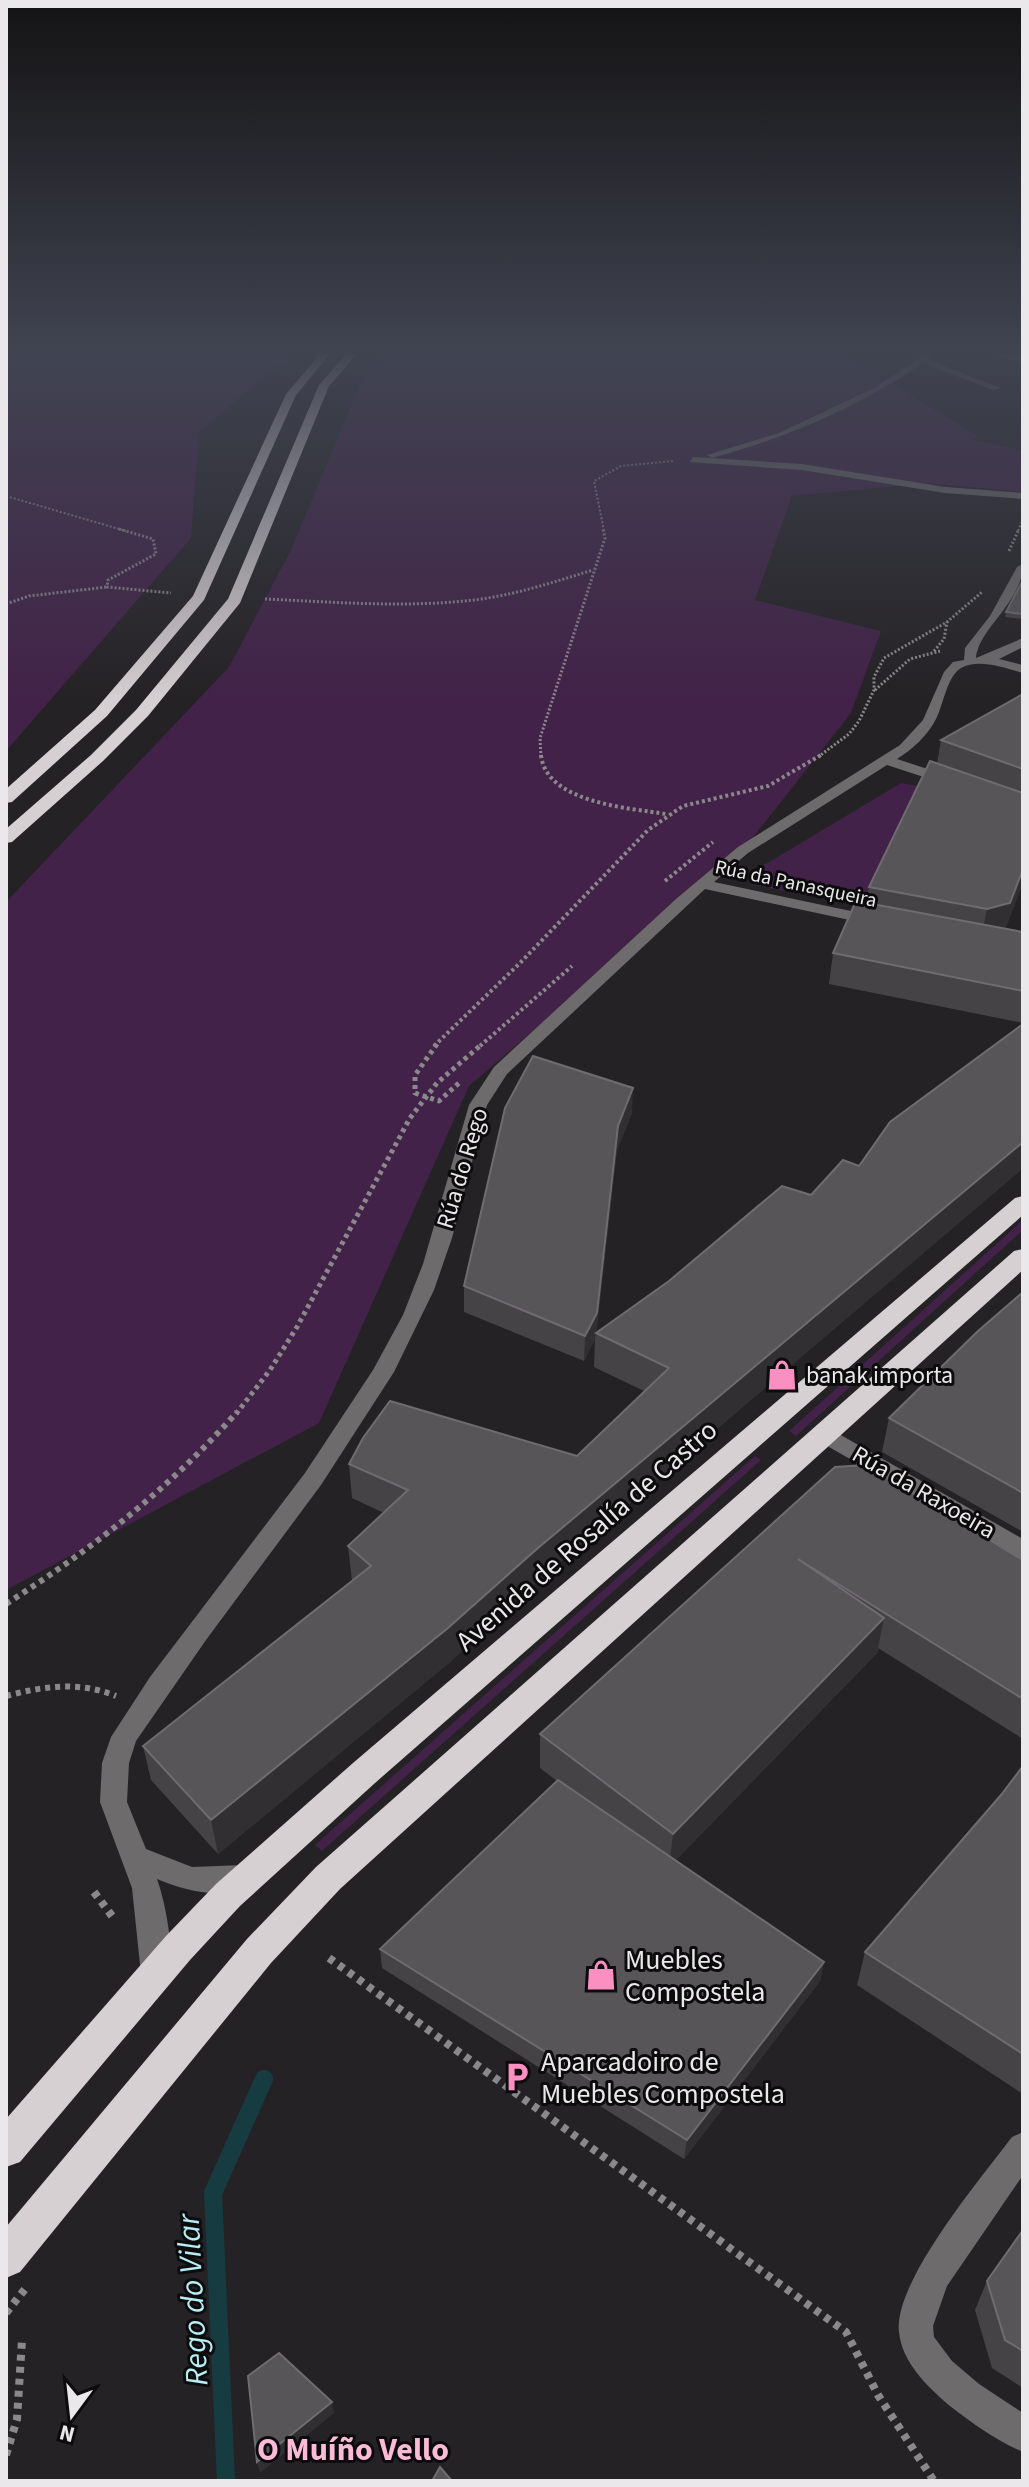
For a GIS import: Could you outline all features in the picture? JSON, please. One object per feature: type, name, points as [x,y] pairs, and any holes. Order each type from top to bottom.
[{"type":"highway","points":[[6,798],[101,713],[199,597],[257,469]]},
{"type":"highway","points":[[6,838],[97,758],[142,713],[235,600],[289,469]]},
{"type":"highway","name":"Avenida de Rosalía de Castro","points":[[6,2148],[199,1926],[248,1878],[364,1773],[1023,1203]]},
{"type":"highway","points":[[21,2267],[241,1973],[328,1878],[1023,1257]]},
{"type":"street","points":[[815,469],[945,490],[1023,496]]},
{"type":"street","name":"Rúa do Rego","points":[[156,1974],[147,1891],[137,1858],[116,1821],[111,1795],[114,1764],[124,1737],[320,1468],[387,1364],[427,1281],[478,1105],[486,1090],[500,1071],[701,884],[743,850],[889,761],[929,721],[952,669],[970,661],[971,648],[995,617],[1023,567]]},
{"type":"street","points":[[988,660],[1023,642]]},
{"type":"street","points":[[970,661],[988,660],[1023,669]]},
{"type":"street","points":[[889,761],[960,785]]},
{"type":"street","name":"Rúa da Panasqueira","points":[[701,884],[888,923]]},
{"type":"street","name":"Rúa da Raxoeira","points":[[825,1434],[1023,1550]]},
{"type":"street","points":[[137,1858],[192,1880],[248,1878]]},
{"type":"street","points":[[1023,2148],[938,2270],[918,2311],[915,2330],[921,2348],[931,2363],[952,2384],[1023,2434]]},
{"type":"path","points":[[610,469],[594,481],[605,538],[540,738],[542,764],[558,787],[592,799],[667,814]]},
{"type":"path","points":[[6,496],[153,539],[156,554],[108,580],[107,587]]},
{"type":"path","points":[[265,599],[386,604],[475,600],[542,586],[594,570]]},
{"type":"path","points":[[6,604],[29,596],[107,587],[171,593]]},
{"type":"path","points":[[6,1604],[99,1540],[154,1497],[199,1456],[238,1414],[264,1380],[296,1327],[398,1137],[423,1098],[415,1093],[413,1085],[415,1075],[432,1048],[667,814],[683,806],[743,793],[788,777],[849,734],[874,690],[910,659],[934,651],[944,639],[947,622],[884,658],[874,677],[874,690]]},
{"type":"path","points":[[6,1696],[39,1686],[78,1687],[111,1693],[142,1710]]},
{"type":"path","points":[[94,1892],[114,1917],[117,1927]]},
{"type":"path","points":[[329,1958],[846,2332],[878,2395],[934,2481]]},
{"type":"path","points":[[6,2313],[21,2267]]},
{"type":"path","points":[[6,2455],[17,2419],[22,2340]]},
{"type":"shaded area","points":[[6,469],[196,469],[191,538],[6,751]]},
{"type":"shaded area","points":[[325,469],[1023,469],[1023,492],[928,483],[792,496],[755,600],[881,631],[851,713],[743,850],[469,1086],[319,1423],[6,1590],[6,902],[229,667],[290,552]]},
{"type":"shaded area","points":[[901,783],[923,787],[864,906],[753,885],[749,879],[754,871]]},
{"type":"shaded area","points":[[1023,1220],[1023,1230],[796,1436],[789,1431]]},
{"type":"shaded area","points":[[755,1456],[761,1460],[322,1851],[315,1845]]},
{"type":"building","points":[[1023,580],[1023,614],[1006,612]]},
{"type":"building","points":[[1023,694],[1023,769],[941,740]]},
{"type":"building","points":[[930,761],[1023,793],[1023,869],[1010,903],[987,909],[869,887]]},
{"type":"building","points":[[856,901],[1023,932],[1023,991],[833,953]]},
{"type":"building","points":[[1023,1024],[1023,1142],[538,1548],[448,1628],[211,1820],[143,1746],[371,1566],[348,1546],[408,1490],[349,1464],[363,1438],[390,1401],[577,1456],[669,1368],[596,1333],[669,1281],[782,1186],[811,1195],[843,1160],[859,1166],[890,1122]]},
{"type":"building","points":[[533,1056],[633,1088],[618,1126],[597,1313],[585,1336],[464,1286],[505,1108]]},
{"type":"building","points":[[1023,1292],[1023,1493],[889,1418],[978,1331]]},
{"type":"building","points":[[866,1465],[1023,1560],[1023,1699],[798,1559],[884,1618],[673,1834],[540,1734],[835,1467]]},
{"type":"building","points":[[1023,1766],[1023,2054],[865,1952]]},
{"type":"building","name":"Muebles Compostela","points":[[558,1780],[824,1962],[687,2140],[380,1949]]},
{"type":"building","points":[[1023,2230],[1023,2351],[1005,2340],[987,2281]]},
{"type":"building","points":[[279,2353],[332,2402],[257,2462],[248,2376]]},
{"type":"building","points":[[440,2467],[452,2481],[432,2481]]},
{"type":"waterway","name":"Rego do Vilar","points":[[226,2481],[213,2193],[264,2079]]},
{"type":"place","name":"banak importa","points":[[782,1375]]},
{"type":"place","name":"Muebles Compostela","points":[[601,1975]]},
{"type":"place","name":"Aparcadoiro de Muebles Compostela","points":[[517,2077]]},
{"type":"district","name":"O Muíño Vello","points":[[353,2449]]}]
